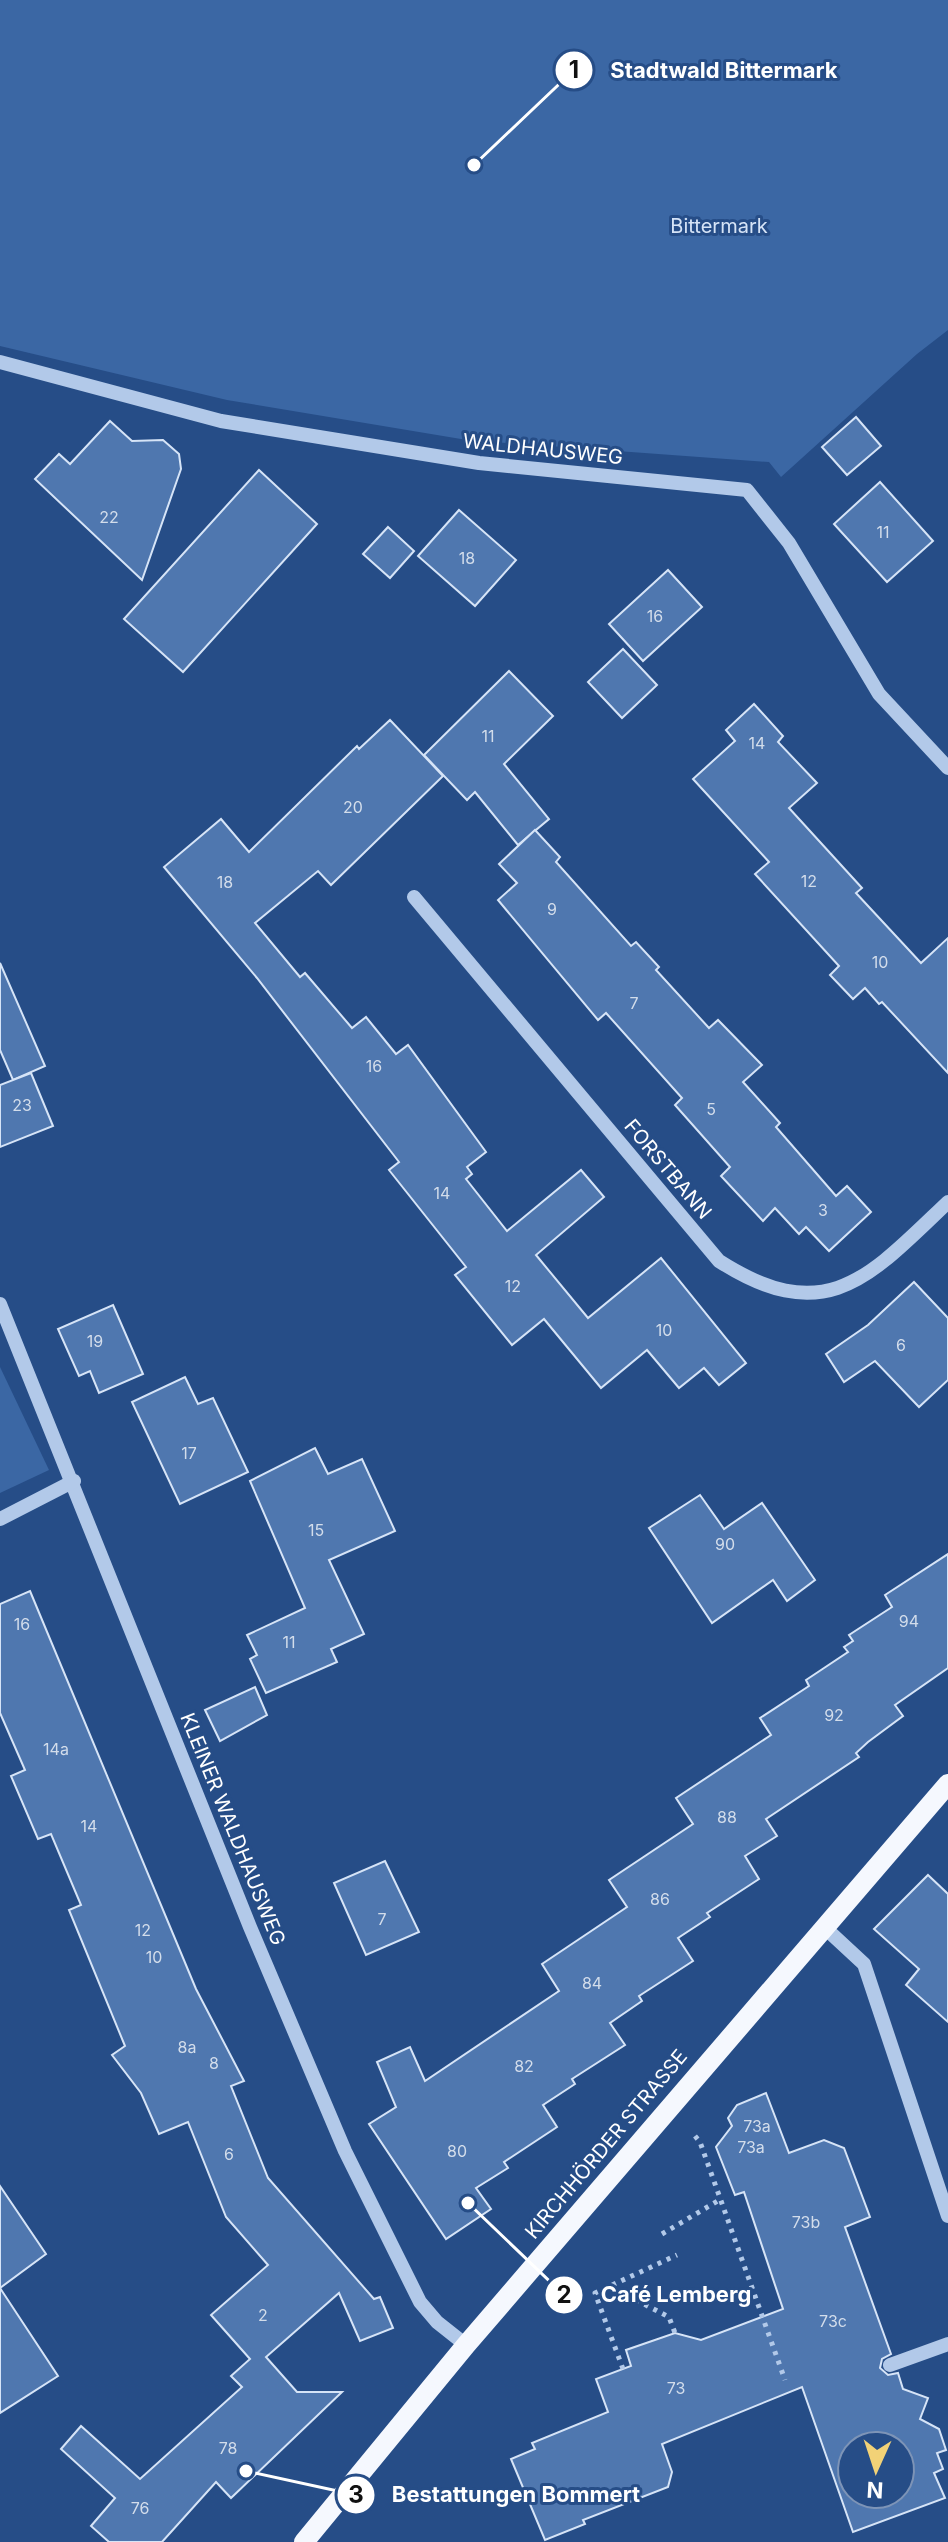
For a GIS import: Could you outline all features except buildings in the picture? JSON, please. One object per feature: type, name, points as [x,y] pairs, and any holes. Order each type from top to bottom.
[{"type":"main road","name":"KIRCHHÖRDER STRASSE","points":[[304,2542],[466,2345],[948,1784]]},
{"type":"street","name":"WALDHAUSWEG","points":[[0,362],[221,421],[479,463],[747,490],[789,543],[879,694],[948,768]]},
{"type":"street","name":"FORSTBANN","points":[[414,897],[719,1261],[755,1284],[791,1292],[827,1290],[854,1282],[878,1269],[948,1202]]},
{"type":"street","name":"KLEINER WALDHAUSWEG","points":[[0,1304],[74,1481],[250,1927],[345,2151],[420,2302],[437,2322],[466,2345]]},
{"type":"street","points":[[0,1519],[74,1481]]},
{"type":"street","points":[[823,1926],[864,1964],[948,2216]]},
{"type":"street","points":[[890,2365],[948,2344]]},
{"type":"path","points":[[695,2136],[721,2199],[785,2380]]},
{"type":"path","points":[[662,2234],[721,2199]]},
{"type":"path","points":[[623,2369],[595,2293],[677,2255]]},
{"type":"path","points":[[609,2286],[669,2317],[675,2333]]},
{"type":"green space","name":"Bittermark","points":[[0,0],[948,0],[948,330],[917,354],[781,477],[769,462],[467,440],[227,400],[0,346]]},
{"type":"green space","points":[[0,1367],[49,1470],[0,1493]]},
{"type":"place","name":"Stadtwald Bittermark","points":[[474,165]]},
{"type":"place","name":"Café Lemberg","points":[[468,2203]]},
{"type":"place","name":"Bestattungen Bommert","points":[[246,2471]]}]
